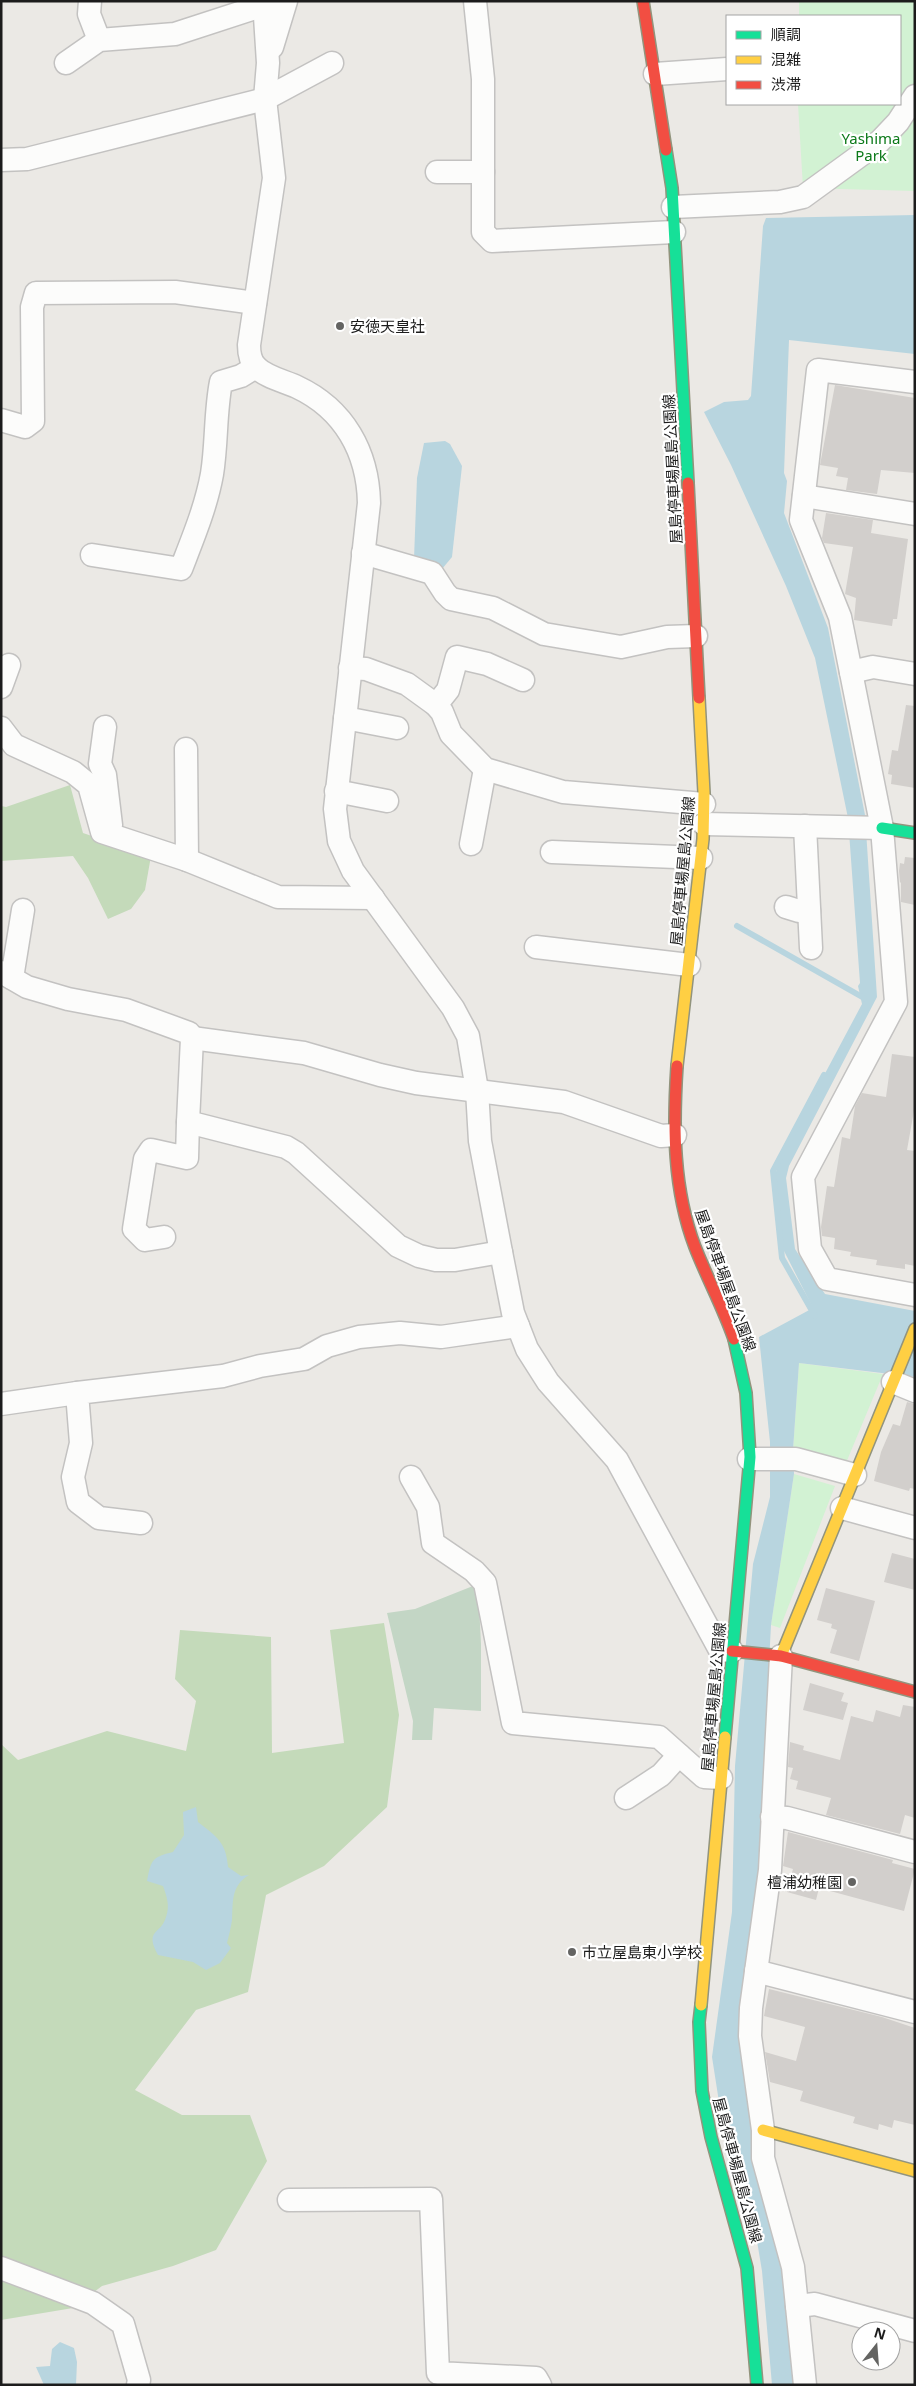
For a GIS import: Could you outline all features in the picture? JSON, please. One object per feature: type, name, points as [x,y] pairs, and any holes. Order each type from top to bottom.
[{"type":"main road","name":"屋島停車場屋島公園線","points":[[643,1],[673,207],[704,814],[701,858],[677,1072],[674,1135],[680,1190],[687,1219],[695,1247],[722,1308],[739,1356],[758,1460],[732,1651],[699,2022],[699,2068],[705,2114],[747,2268],[757,2385]]},
{"type":"main road","points":[[875,827],[915,833]]},
{"type":"main road","points":[[781,1656],[915,1329]]},
{"type":"main road","points":[[732,1651],[781,1656],[915,1692]]},
{"type":"main road","points":[[763,2130],[915,2171]]},
{"type":"street","points":[[90,1],[89,14],[99,40]]},
{"type":"street","points":[[476,1],[483,79],[483,232],[492,241],[674,232]]},
{"type":"street","points":[[66,63],[99,40],[175,34],[271,3],[265,99],[274,178],[249,346],[250,357],[256,366],[265,373],[313,395],[328,406],[351,434],[360,450],[369,485],[336,792],[335,809],[339,842],[354,871],[462,1022],[472,1052],[478,1090],[480,1141],[501,1252],[518,1326],[527,1349],[548,1382],[617,1460],[720,1650],[732,1651]]},
{"type":"street","points":[[1,160],[27,159],[265,99],[332,63]]},
{"type":"street","points":[[655,74],[726,69]]},
{"type":"street","points":[[673,207],[780,202],[803,197],[880,141],[898,122],[915,96]]},
{"type":"street","points":[[437,172],[483,172]]},
{"type":"street","points":[[1,420],[25,427],[33,420],[32,307],[36,294],[175,292],[255,303]]},
{"type":"street","points":[[92,555],[181,569],[201,515],[212,474],[217,404],[222,382],[241,376],[256,366]]},
{"type":"street","points":[[915,382],[818,370],[801,520],[836,604],[851,672],[875,827],[896,1002],[803,1176],[810,1249],[827,1279],[915,1295]]},
{"type":"street","points":[[804,496],[915,514]]},
{"type":"street","points":[[363,553],[432,573],[445,593],[452,598],[493,608],[544,634],[621,647],[668,637],[696,636]]},
{"type":"street","points":[[436,705],[448,690],[458,657],[487,664],[523,680]]},
{"type":"street","points":[[1,687],[9,665]]},
{"type":"street","points":[[350,668],[366,669],[407,684],[436,705],[442,712],[451,734],[484,769],[563,792],[687,804],[704,814],[805,826],[875,827]]},
{"type":"street","points":[[851,672],[873,668],[915,674]]},
{"type":"street","points":[[345,718],[397,728]]},
{"type":"street","points":[[105,727],[100,764],[105,775],[112,836]]},
{"type":"street","points":[[1,728],[14,744],[73,772],[88,786],[102,832],[187,860],[278,897],[373,898]]},
{"type":"street","points":[[186,749],[187,860]]},
{"type":"street","points":[[471,844],[484,769]]},
{"type":"street","points":[[336,792],[387,801]]},
{"type":"street","points":[[805,826],[810,948]]},
{"type":"street","points":[[552,852],[701,858]]},
{"type":"street","points":[[786,907],[809,911]]},
{"type":"street","points":[[23,910],[7,975],[27,987],[68,999],[126,1010],[189,1033],[192,1038],[188,1158],[151,1150],[145,1160],[134,1229],[145,1240],[164,1237]]},
{"type":"street","points":[[536,947],[689,964]]},
{"type":"street","points":[[192,1038],[304,1053],[389,1077],[564,1102],[661,1136],[674,1135]]},
{"type":"street","points":[[188,1122],[286,1146],[398,1246],[419,1256],[436,1260],[455,1260],[501,1252]]},
{"type":"street","points":[[1,1404],[224,1376],[260,1366],[304,1359],[328,1346],[359,1337],[400,1333],[441,1337],[518,1326]]},
{"type":"street","points":[[895,1378],[915,1391]]},
{"type":"street","points":[[77,1393],[81,1443],[73,1477],[78,1502],[99,1518],[141,1523]]},
{"type":"street","points":[[758,1460],[796,1459],[855,1475]]},
{"type":"street","points":[[411,1478],[428,1507],[433,1543],[474,1571],[485,1584],[513,1723],[659,1737],[704,1777],[721,1778]]},
{"type":"street","points":[[842,1508],[915,1528]]},
{"type":"street","points":[[781,1656],[768,1886],[756,1971],[750,2036],[763,2130],[762,2158],[790,2254],[804,2385]]},
{"type":"street","points":[[626,1798],[661,1774],[679,1755]]},
{"type":"street","points":[[772,1817],[787,1818],[915,1852]]},
{"type":"street","points":[[756,1971],[915,2012]]},
{"type":"street","points":[[289,2200],[431,2199],[438,2379],[498,2380],[536,2378],[540,2385]]},
{"type":"street","points":[[1,2268],[93,2303],[123,2324],[139,2380],[138,2385]]},
{"type":"street","points":[[797,2306],[815,2304],[915,2331]]},
{"type":"green space","name":"Yashima Park","points":[[799,1],[915,1],[915,191],[803,188],[798,105],[901,105],[901,15],[799,15]]},
{"type":"green space","points":[[70,785],[83,833],[151,856],[145,890],[131,909],[108,919],[88,878],[73,856],[1,861],[1,806],[6,807]]},
{"type":"green space","points":[[799,1363],[883,1374],[846,1463],[793,1450]]},
{"type":"green space","points":[[794,1474],[835,1486],[780,1628],[771,1625]]},
{"type":"green space","points":[[478,1584],[481,1644],[481,1711],[434,1708],[432,1740],[412,1740],[413,1721],[387,1613],[415,1609]]},
{"type":"green space","points":[[384,1623],[399,1715],[387,1807],[324,1866],[266,1895],[248,1992],[196,2010],[135,2090],[182,2115],[250,2115],[267,2161],[216,2250],[173,2266],[102,2286],[73,2308],[1,2320],[1,1744],[18,1760],[107,1731],[186,1751],[196,1701],[175,1679],[180,1630],[271,1637],[272,1753],[344,1743],[330,1630]]},
{"type":"water","points":[[915,215],[915,354],[789,340],[784,473],[787,481],[784,513],[828,628],[865,815],[877,997],[789,1166],[786,1178],[795,1249],[825,1294],[915,1311],[915,1377],[799,1363],[793,1450],[794,1474],[771,1625],[764,1759],[764,1837],[744,2024],[781,2231],[800,2385],[772,2385],[762,2271],[757,2241],[724,2134],[712,2057],[732,1912],[735,1766],[753,1564],[770,1497],[770,1442],[759,1337],[813,1308],[783,1249],[775,1175],[780,1158],[862,1004],[858,986],[860,983],[848,818],[815,658],[786,586],[731,465],[704,412],[724,402],[748,400],[751,396],[763,226],[766,218]]},
{"type":"water","points":[[445,441],[450,444],[462,466],[452,557],[442,569],[414,559],[417,478],[424,443]]},
{"type":"water","points":[[196,1807],[198,1822],[223,1846],[228,1867],[241,1876],[249,1875],[239,1884],[234,1894],[232,1920],[227,1943],[231,1948],[220,1963],[206,1970],[193,1962],[158,1955],[154,1947],[153,1936],[164,1923],[168,1901],[163,1886],[147,1881],[151,1864],[154,1860],[173,1852],[184,1835],[183,1812]]},
{"type":"water","points":[[60,2342],[74,2348],[77,2362],[76,2385],[44,2385],[36,2367],[50,2366],[52,2349]]},
{"type":"building","points":[[835,385],[915,398],[915,473],[881,470],[877,494],[846,490],[848,478],[836,476],[838,468],[820,465]]},
{"type":"building","points":[[826,513],[873,520],[871,533],[908,539],[897,619],[893,619],[892,626],[854,620],[856,598],[845,594],[853,547],[824,543],[822,538]]},
{"type":"building","points":[[906,705],[915,706],[915,788],[891,784],[892,775],[888,774],[892,750],[898,751]]},
{"type":"building","points":[[905,857],[915,858],[915,905],[901,902],[899,871],[900,863],[904,864]]},
{"type":"building","points":[[892,1054],[915,1057],[915,1105],[907,1150],[915,1151],[915,1266],[905,1264],[905,1269],[876,1265],[877,1260],[850,1256],[851,1252],[834,1249],[835,1238],[822,1236],[821,1227],[827,1186],[834,1187],[842,1137],[850,1139],[855,1106],[862,1093],[886,1097]]},
{"type":"building","points":[[907,1402],[915,1404],[915,1489],[910,1488],[909,1491],[874,1481],[881,1452],[893,1424],[900,1426]]},
{"type":"building","points":[[892,1553],[915,1559],[915,1590],[884,1582]]},
{"type":"building","points":[[826,1588],[875,1601],[859,1661],[830,1653],[837,1630],[831,1628],[832,1624],[817,1620]]},
{"type":"building","points":[[810,1683],[844,1693],[841,1701],[848,1703],[843,1720],[803,1710]]},
{"type":"building","points":[[903,1705],[915,1707],[915,1818],[905,1815],[900,1834],[826,1815],[831,1798],[796,1789],[798,1781],[790,1779],[793,1768],[788,1767],[790,1742],[804,1746],[803,1750],[840,1760],[851,1716],[873,1722],[876,1710],[900,1717]]},
{"type":"building","points":[[788,1832],[893,1860],[892,1863],[915,1869],[904,1911],[819,1888],[816,1900],[787,1892],[793,1869],[783,1866]]},
{"type":"building","points":[[769,1989],[882,2017],[915,2028],[915,2125],[894,2120],[892,2128],[879,2124],[878,2130],[853,2123],[855,2117],[800,2101],[803,2091],[770,2082],[765,2052],[796,2061],[805,2027],[764,2016]]},
{"type":"waterway","points":[[737,926],[864,998]]},
{"type":"waterway","points":[[815,1316],[782,1258],[773,1171],[824,1075]]},
{"type":"traffic: fast","points":[[666,150],[672,188],[688,483]]},
{"type":"traffic: fast","points":[[882,828],[915,833]]},
{"type":"traffic: fast","points":[[725,1737],[750,1457],[746,1393],[734,1339]]},
{"type":"traffic: fast","points":[[701,2005],[699,2022],[702,2091],[711,2137],[747,2268],[757,2385]]},
{"type":"traffic: slow","points":[[677,1066],[703,839],[704,793],[699,698]]},
{"type":"traffic: slow","points":[[781,1656],[915,1329]]},
{"type":"traffic: slow","points":[[701,2005],[725,1737]]},
{"type":"traffic: slow","points":[[763,2130],[915,2171]]},
{"type":"traffic: jam","points":[[643,1],[666,150]]},
{"type":"traffic: jam","points":[[688,483],[699,698]]},
{"type":"traffic: jam","points":[[677,1066],[675,1135],[682,1203],[695,1247],[734,1339]]},
{"type":"traffic: jam","points":[[732,1651],[781,1656],[915,1692]]},
{"type":"place","name":"安徳天皇社","points":[[340,326]]},
{"type":"place","name":"檀浦幼稚園","points":[[852,1882]]},
{"type":"place","name":"市立屋島東小学校","points":[[572,1952]]}]
